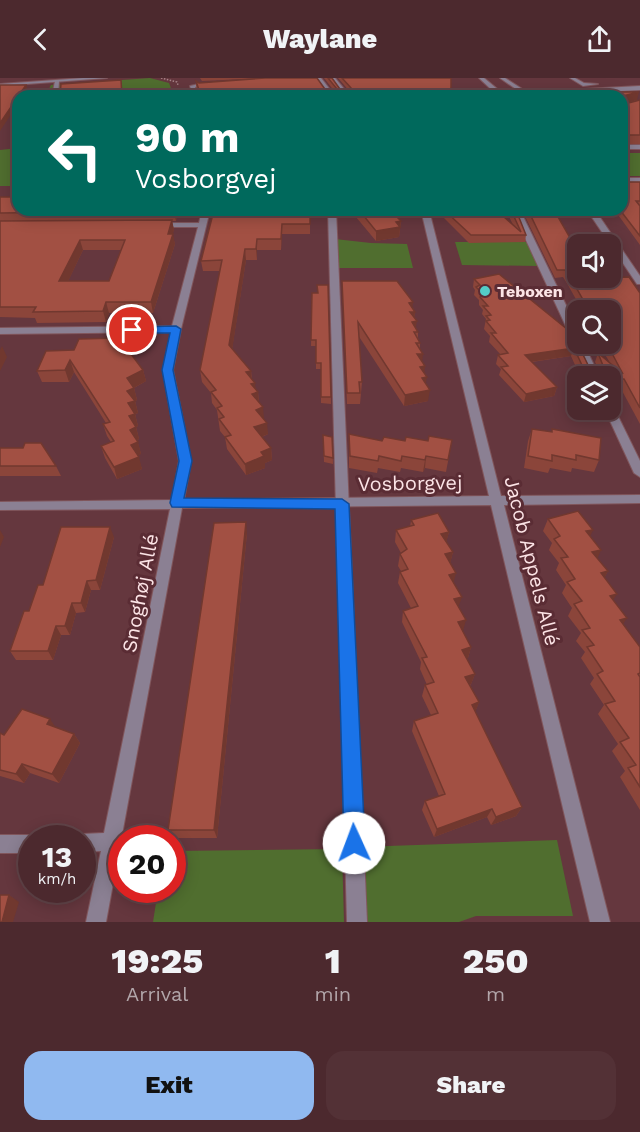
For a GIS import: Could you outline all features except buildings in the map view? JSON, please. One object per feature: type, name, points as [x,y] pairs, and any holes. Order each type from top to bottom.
[{"type":"street","points":[[0,84],[9,81],[105,78]]},
{"type":"street","points":[[196,78],[199,85]]},
{"type":"street","points":[[318,78],[327,90]]},
{"type":"street","points":[[332,78],[342,90]]},
{"type":"street","points":[[481,78],[497,90]]},
{"type":"street","points":[[502,78],[520,90]]},
{"type":"street","points":[[572,78],[583,85],[629,81]]},
{"type":"street","points":[[57,81],[56,89],[66,88]]},
{"type":"street","points":[[194,90],[192,86],[207,84]]},
{"type":"street","points":[[602,90],[640,88]]},
{"type":"street","name":"Snoghøj Allé","points":[[114,825],[185,461],[168,370],[205,216]]},
{"type":"street","points":[[332,216],[357,922]]},
{"type":"street","name":"Jacob Appels Allé","points":[[427,216],[600,922]]},
{"type":"street","points":[[519,216],[567,319]]},
{"type":"street","points":[[595,216],[640,282]]},
{"type":"street","points":[[143,225],[203,225]]},
{"type":"street","points":[[0,331],[176,329]]},
{"type":"street","points":[[615,420],[640,473]]},
{"type":"street","name":"Vosborgvej","points":[[0,506],[640,499]]},
{"type":"street","points":[[0,844],[18,844]]},
{"type":"street","name":"Snoghøj Allé","points":[[96,922],[108,858]]},
{"type":"path","points":[[161,78],[177,82],[179,89]]},
{"type":"green space","points":[[150,78],[169,83],[172,90],[48,90],[51,85]]},
{"type":"green space","points":[[12,149],[12,186],[0,186],[0,150]]},
{"type":"green space","points":[[628,153],[640,153],[640,176],[628,176]]},
{"type":"green space","points":[[335,239],[407,244],[413,268],[337,268]]},
{"type":"green space","points":[[455,242],[527,242],[538,266],[462,265]]},
{"type":"green space","points":[[557,840],[573,916],[476,916],[459,922],[361,922],[359,847]]},
{"type":"green space","points":[[342,849],[344,922],[153,922],[156,903],[186,903],[186,851]]},
{"type":"place","name":"Teboxen","points":[[485,291]]},
{"type":"route","points":[[132,330],[176,329],[168,370],[185,461],[177,503],[342,504],[354,843]]}]
